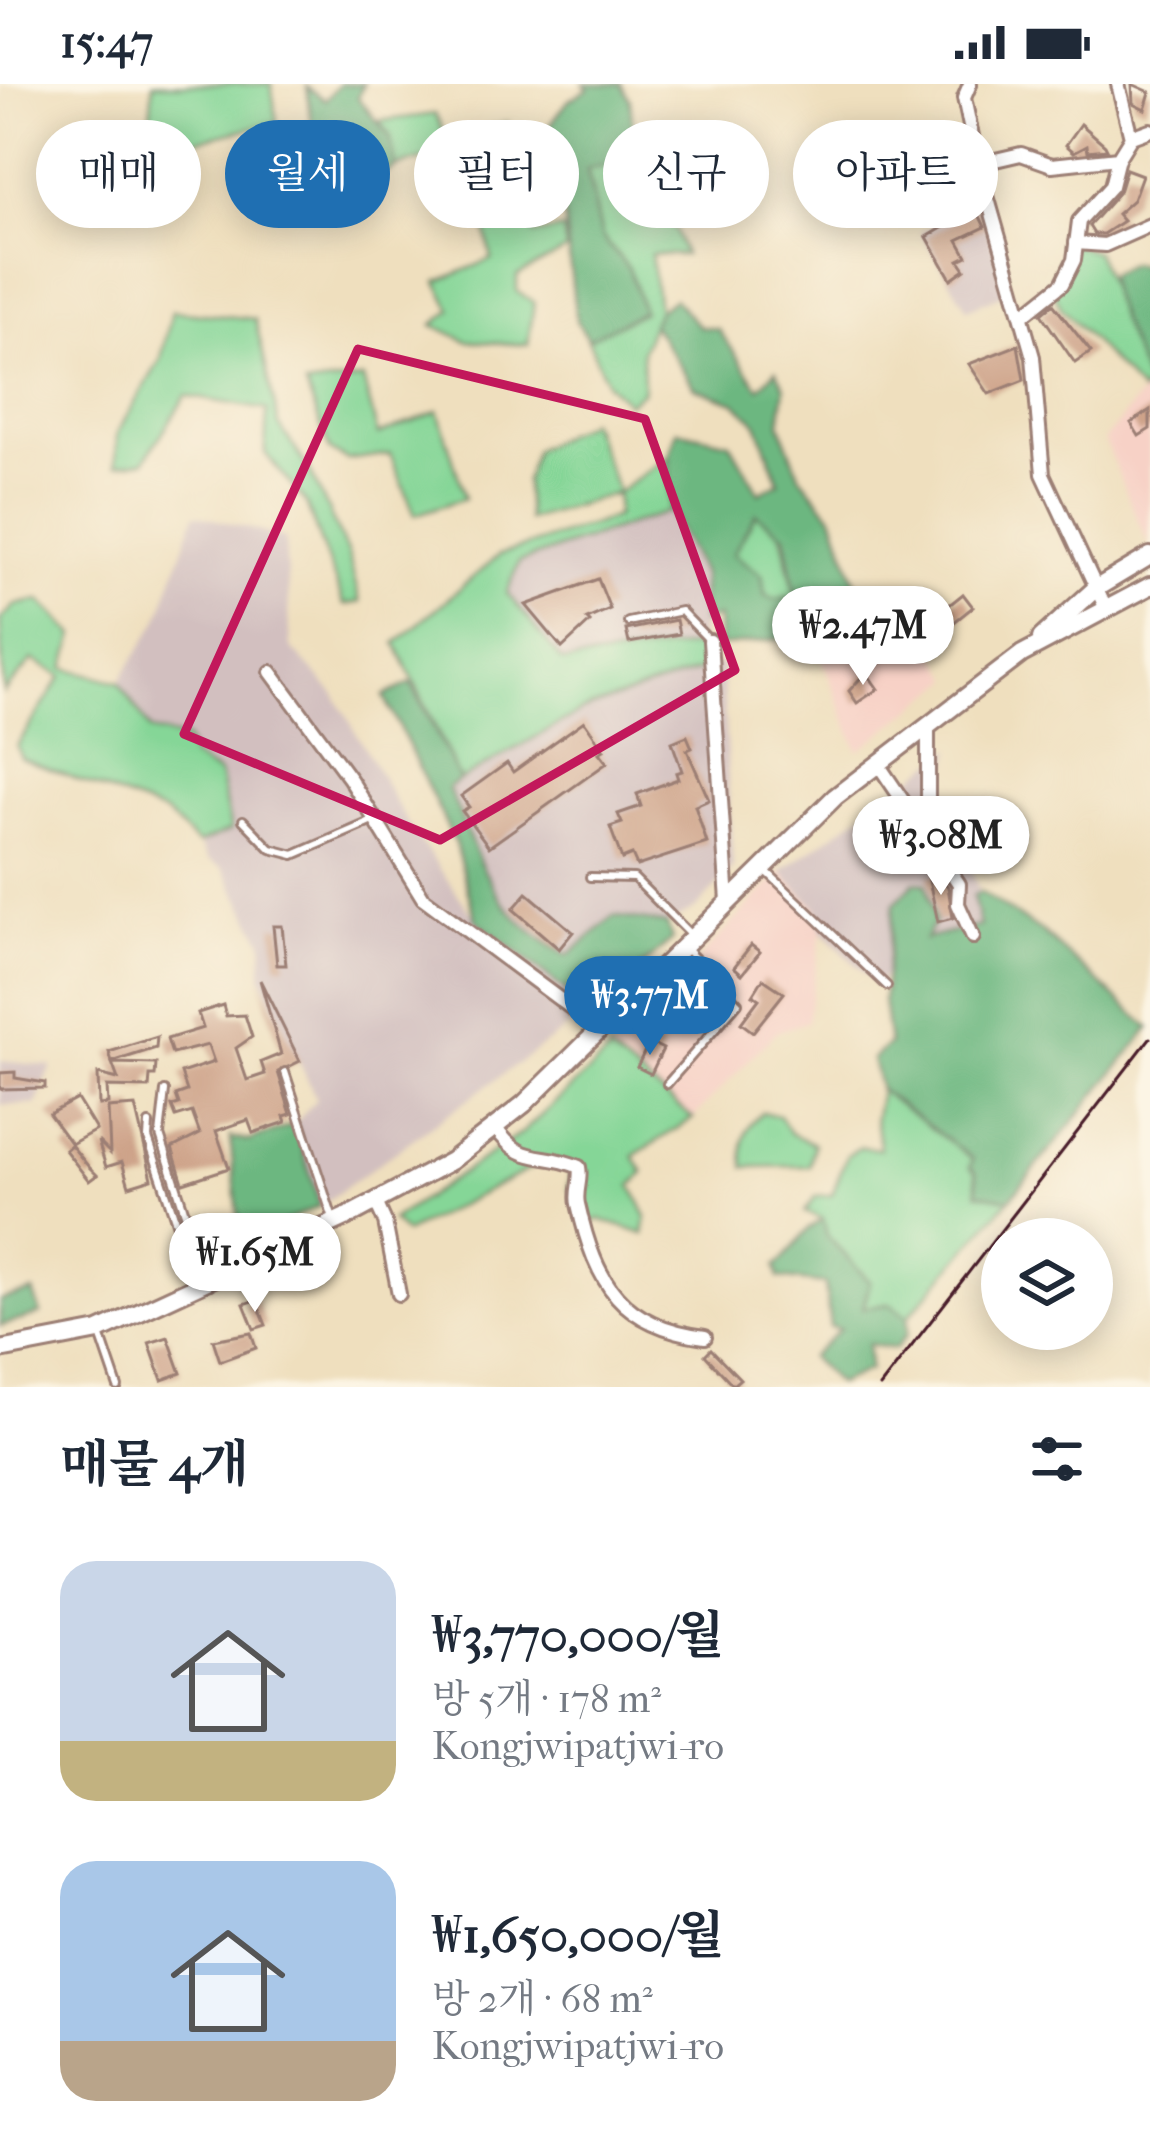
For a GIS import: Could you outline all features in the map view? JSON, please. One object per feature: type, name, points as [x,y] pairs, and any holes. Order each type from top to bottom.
[{"type":"main road","points":[[0,1350],[99,1331],[334,1223],[452,1161],[601,1030],[761,867],[878,764],[1022,655],[1095,590],[1150,556]]},
{"type":"main road","points":[[1022,655],[1150,586]]},
{"type":"street","points":[[969,120],[964,98],[970,84]]},
{"type":"street","points":[[1118,84],[1131,137]]},
{"type":"street","points":[[1022,316],[1062,284],[1076,244],[1078,221],[1111,186],[1118,158],[1131,137],[1150,130]]},
{"type":"street","points":[[998,159],[1021,154],[1052,165],[1118,158]]},
{"type":"street","points":[[1076,244],[1105,245],[1150,224]]},
{"type":"street","points":[[997,228],[1033,357],[1043,474],[1107,611]]},
{"type":"street","points":[[710,641],[728,901]]},
{"type":"street","points":[[271,672],[375,820],[423,898],[601,1030]]},
{"type":"street","points":[[928,726],[928,838]]},
{"type":"street","points":[[878,764],[959,884],[958,904],[974,937]]},
{"type":"street","points":[[495,1127],[510,1148],[530,1158],[579,1167],[576,1196],[592,1247],[616,1298],[638,1320],[663,1332],[705,1337]]},
{"type":"street","points":[[376,1202],[386,1222],[399,1294]]},
{"type":"lane","points":[[628,622],[681,611],[710,641]]},
{"type":"lane","points":[[243,820],[271,849],[294,855],[375,820]]},
{"type":"lane","points":[[761,867],[887,986]]},
{"type":"lane","points":[[590,877],[634,878],[738,1003],[667,1084]]},
{"type":"lane","points":[[285,1072],[334,1223]]},
{"type":"lane","points":[[165,1091],[160,1135],[202,1284]]},
{"type":"lane","points":[[149,1124],[148,1138],[202,1284]]},
{"type":"lane","points":[[99,1331],[118,1387]]},
{"type":"highlighted area","points":[[358,349],[645,419],[735,670],[440,840],[184,734]]},
{"type":"shaded area","points":[[986,228],[1010,291],[967,309],[920,232]]},
{"type":"shaded area","points":[[1150,383],[1149,547],[1104,440]]},
{"type":"shaded area","points":[[670,511],[706,587],[699,645],[563,662],[507,593],[519,562]]},
{"type":"shaded area","points":[[195,514],[285,538],[291,647],[335,695],[408,824],[476,920],[591,1011],[320,1206],[295,1124],[316,1099],[261,976],[264,943],[223,868],[208,860],[198,844],[231,830],[219,775],[192,758],[186,739],[151,731],[119,682],[158,621]]},
{"type":"shaded area","points":[[867,616],[904,630],[915,620],[952,679],[858,751],[813,635],[834,641]]},
{"type":"shaded area","points":[[722,663],[733,868],[697,908],[667,924],[614,917],[568,957],[535,938],[503,909],[447,787],[584,710]]},
{"type":"shaded area","points":[[953,748],[943,784],[961,819],[956,834],[980,892],[973,897],[980,926],[923,939],[894,904],[888,970],[877,986],[822,932],[816,907],[781,872]]},
{"type":"shaded area","points":[[781,872],[816,907],[822,932],[807,1022],[776,1032],[693,1118],[610,1052]]},
{"type":"shaded area","points":[[0,1061],[52,1066],[36,1105],[0,1105]]},
{"type":"green space","points":[[153,84],[271,84],[277,120],[225,120],[225,134],[201,139],[201,120],[150,120]]},
{"type":"green space","points":[[340,84],[363,84],[358,98],[376,120],[312,120],[307,87],[325,100]]},
{"type":"green space","points":[[584,84],[621,84],[630,99],[632,120],[603,120],[603,166],[587,169],[602,237],[629,269],[643,311],[588,339],[576,320],[566,228],[579,228],[579,120],[554,120],[569,100],[588,89]]},
{"type":"green space","points":[[435,114],[438,120],[414,120],[414,162],[396,167],[387,120]]},
{"type":"green space","points":[[390,137],[396,167],[390,171]]},
{"type":"green space","points":[[603,166],[603,228],[674,228],[684,255],[651,254],[658,310],[642,350],[643,391],[628,403],[607,383],[588,339],[643,312],[629,269],[602,237],[587,169]]},
{"type":"green space","points":[[486,228],[532,228],[534,235],[563,229],[566,250],[517,276],[517,292],[534,302],[528,345],[467,341],[433,325],[452,310],[437,282],[492,259]]},
{"type":"green space","points":[[1067,242],[1096,252],[1147,385],[1141,393],[1062,309],[1050,285]]},
{"type":"green space","points":[[1130,263],[1150,267],[1147,385],[1109,286],[1108,275]]},
{"type":"green space","points":[[674,299],[700,327],[718,329],[759,388],[776,370],[785,387],[780,423],[799,474],[834,518],[867,616],[834,641],[792,638],[719,646],[718,617],[702,622],[702,574],[670,511],[669,456],[677,430],[730,442],[759,493],[779,482],[757,423],[735,402],[695,388],[652,324],[658,310]],"holes":[[[756,514],[785,535],[796,597],[774,599],[765,595],[762,575],[733,554]]]},
{"type":"green space","points":[[172,311],[255,319],[279,425],[310,471],[348,554],[360,602],[344,605],[306,503],[265,453],[267,410],[186,396],[144,461],[116,465],[117,433],[161,359]]},
{"type":"green space","points":[[363,379],[378,435],[438,411],[465,498],[415,515],[390,454],[347,460],[330,450],[306,386]]},
{"type":"green space","points":[[589,421],[618,492],[669,456],[670,511],[519,562],[507,593],[563,662],[699,645],[705,669],[584,710],[460,780],[396,643],[499,555],[616,517],[617,493],[528,520],[525,481],[535,450]]},
{"type":"green space","points":[[755,513],[781,533],[796,597],[773,599],[765,594],[762,575],[732,553]]},
{"type":"green space","points":[[40,600],[75,635],[65,668],[119,682],[151,731],[186,739],[192,758],[219,774],[231,830],[198,844],[165,813],[21,758],[17,746],[62,676],[33,660],[4,693],[0,620],[16,605]]},
{"type":"green space","points":[[411,683],[460,780],[448,788],[481,864],[521,922],[568,956],[614,916],[667,924],[672,940],[591,1011],[476,920],[455,843],[384,696]]},
{"type":"green space","points":[[915,882],[926,883],[935,922],[925,939],[980,926],[973,896],[980,892],[1042,932],[1150,1028],[1010,1199],[978,1193],[976,1172],[970,1167],[973,1159],[880,1090],[872,1059],[889,1044],[883,1000],[894,904]]},
{"type":"green space","points":[[610,1052],[693,1118],[634,1156],[644,1173],[632,1186],[647,1217],[644,1234],[599,1219],[593,1222],[569,1188],[572,1169],[537,1165],[405,1233],[392,1220],[523,1132]]},
{"type":"green space","points":[[880,1090],[974,1160],[978,1193],[1010,1199],[994,1218],[981,1218],[981,1233],[908,1317],[889,1304],[863,1308],[870,1282],[827,1236],[823,1219],[805,1212],[816,1196],[832,1195],[847,1155],[861,1147],[880,1149],[875,1118]]},
{"type":"green space","points":[[762,1112],[779,1116],[790,1133],[814,1144],[810,1166],[745,1167],[745,1136]]},
{"type":"green space","points":[[295,1124],[320,1206],[252,1237],[238,1215],[230,1137],[248,1141]]},
{"type":"green space","points":[[823,1219],[827,1236],[870,1282],[863,1308],[889,1304],[908,1317],[907,1334],[895,1349],[868,1344],[869,1370],[837,1384],[810,1357],[840,1329],[830,1327],[825,1284],[779,1278],[776,1266]]},
{"type":"green space","points":[[33,1292],[41,1314],[0,1326],[0,1300]]},
{"type":"building","points":[[1132,84],[1150,92],[1145,109],[1133,103]]},
{"type":"building","points":[[1081,124],[1107,149],[1088,151],[1087,145],[1074,152],[1066,145]]},
{"type":"building","points":[[1126,169],[1142,175],[1133,200],[1117,214],[1123,221],[1103,234],[1094,234],[1089,226],[1119,192]]},
{"type":"building","points":[[942,228],[983,228],[958,240],[967,256],[959,260],[965,269],[951,279],[927,237]]},
{"type":"building","points":[[1053,304],[1091,352],[1075,363],[1041,314]]},
{"type":"building","points":[[1018,345],[1024,380],[989,394],[969,364]]},
{"type":"building","points":[[1150,410],[1150,429],[1139,436],[1131,423]]},
{"type":"building","points":[[598,579],[610,609],[587,619],[590,622],[562,648],[526,605]]},
{"type":"building","points":[[963,594],[973,607],[933,639],[923,626]]},
{"type":"building","points":[[676,620],[679,634],[629,643],[626,630]]},
{"type":"building","points":[[878,636],[895,648],[869,663]]},
{"type":"building","points":[[866,672],[878,689],[857,703],[849,691]]},
{"type":"building","points":[[584,721],[604,750],[599,753],[607,763],[489,847],[462,811],[469,807],[461,796],[507,763],[513,772]]},
{"type":"building","points":[[687,736],[692,748],[687,750],[709,800],[695,806],[707,843],[637,866],[632,855],[622,859],[610,827],[622,823],[618,814],[641,806],[637,794],[678,779],[676,773],[682,771],[672,742]]},
{"type":"building","points":[[909,828],[915,839],[869,850],[866,836]]},
{"type":"building","points":[[939,874],[948,887],[953,918],[938,922],[928,876]]},
{"type":"building","points":[[527,893],[573,932],[559,949],[513,909]]},
{"type":"building","points":[[273,926],[282,926],[286,965],[277,965]]},
{"type":"building","points":[[751,945],[760,952],[742,974],[734,967]]},
{"type":"building","points":[[763,979],[784,993],[753,1032],[741,1023],[759,999],[753,995]]},
{"type":"building","points":[[260,980],[300,1061],[278,1072],[291,1114],[284,1116],[286,1122],[253,1133],[248,1120],[216,1131],[229,1168],[183,1183],[172,1148],[200,1134],[192,1112],[176,1117],[172,1106],[179,1104],[176,1095],[187,1091],[181,1073],[214,1062],[208,1045],[172,1054],[167,1039],[203,1028],[198,1013],[223,1005],[226,1016],[245,1015],[252,1037],[236,1048],[247,1080],[265,1074],[261,1062],[281,1054]]},
{"type":"building","points":[[699,986],[722,1007],[714,1016],[688,998]]},
{"type":"building","points":[[157,1037],[156,1048],[112,1062],[109,1052]]},
{"type":"building","points":[[649,1042],[663,1049],[651,1074],[637,1067]]},
{"type":"building","points":[[112,1063],[156,1064],[155,1076],[150,1076],[149,1088],[107,1087],[108,1104],[99,1105],[98,1074],[118,1079]]},
{"type":"building","points":[[15,1072],[15,1078],[45,1083],[45,1088],[0,1089],[0,1073]]},
{"type":"building","points":[[77,1099],[96,1130],[71,1144],[49,1114]]},
{"type":"building","points":[[135,1106],[152,1179],[129,1186],[122,1162],[106,1167],[98,1141],[110,1153],[108,1108]]},
{"type":"building","points":[[71,1145],[97,1175],[89,1181],[65,1150]]},
{"type":"building","points":[[256,1300],[266,1325],[254,1329],[244,1304]]},
{"type":"building","points":[[251,1333],[256,1348],[220,1361],[213,1340]]},
{"type":"building","points":[[168,1337],[181,1373],[162,1380],[149,1343]]},
{"type":"building","points":[[711,1349],[740,1379],[733,1385],[705,1355]]},
{"type":"railway","points":[[880,1387],[1150,1038]]}]
